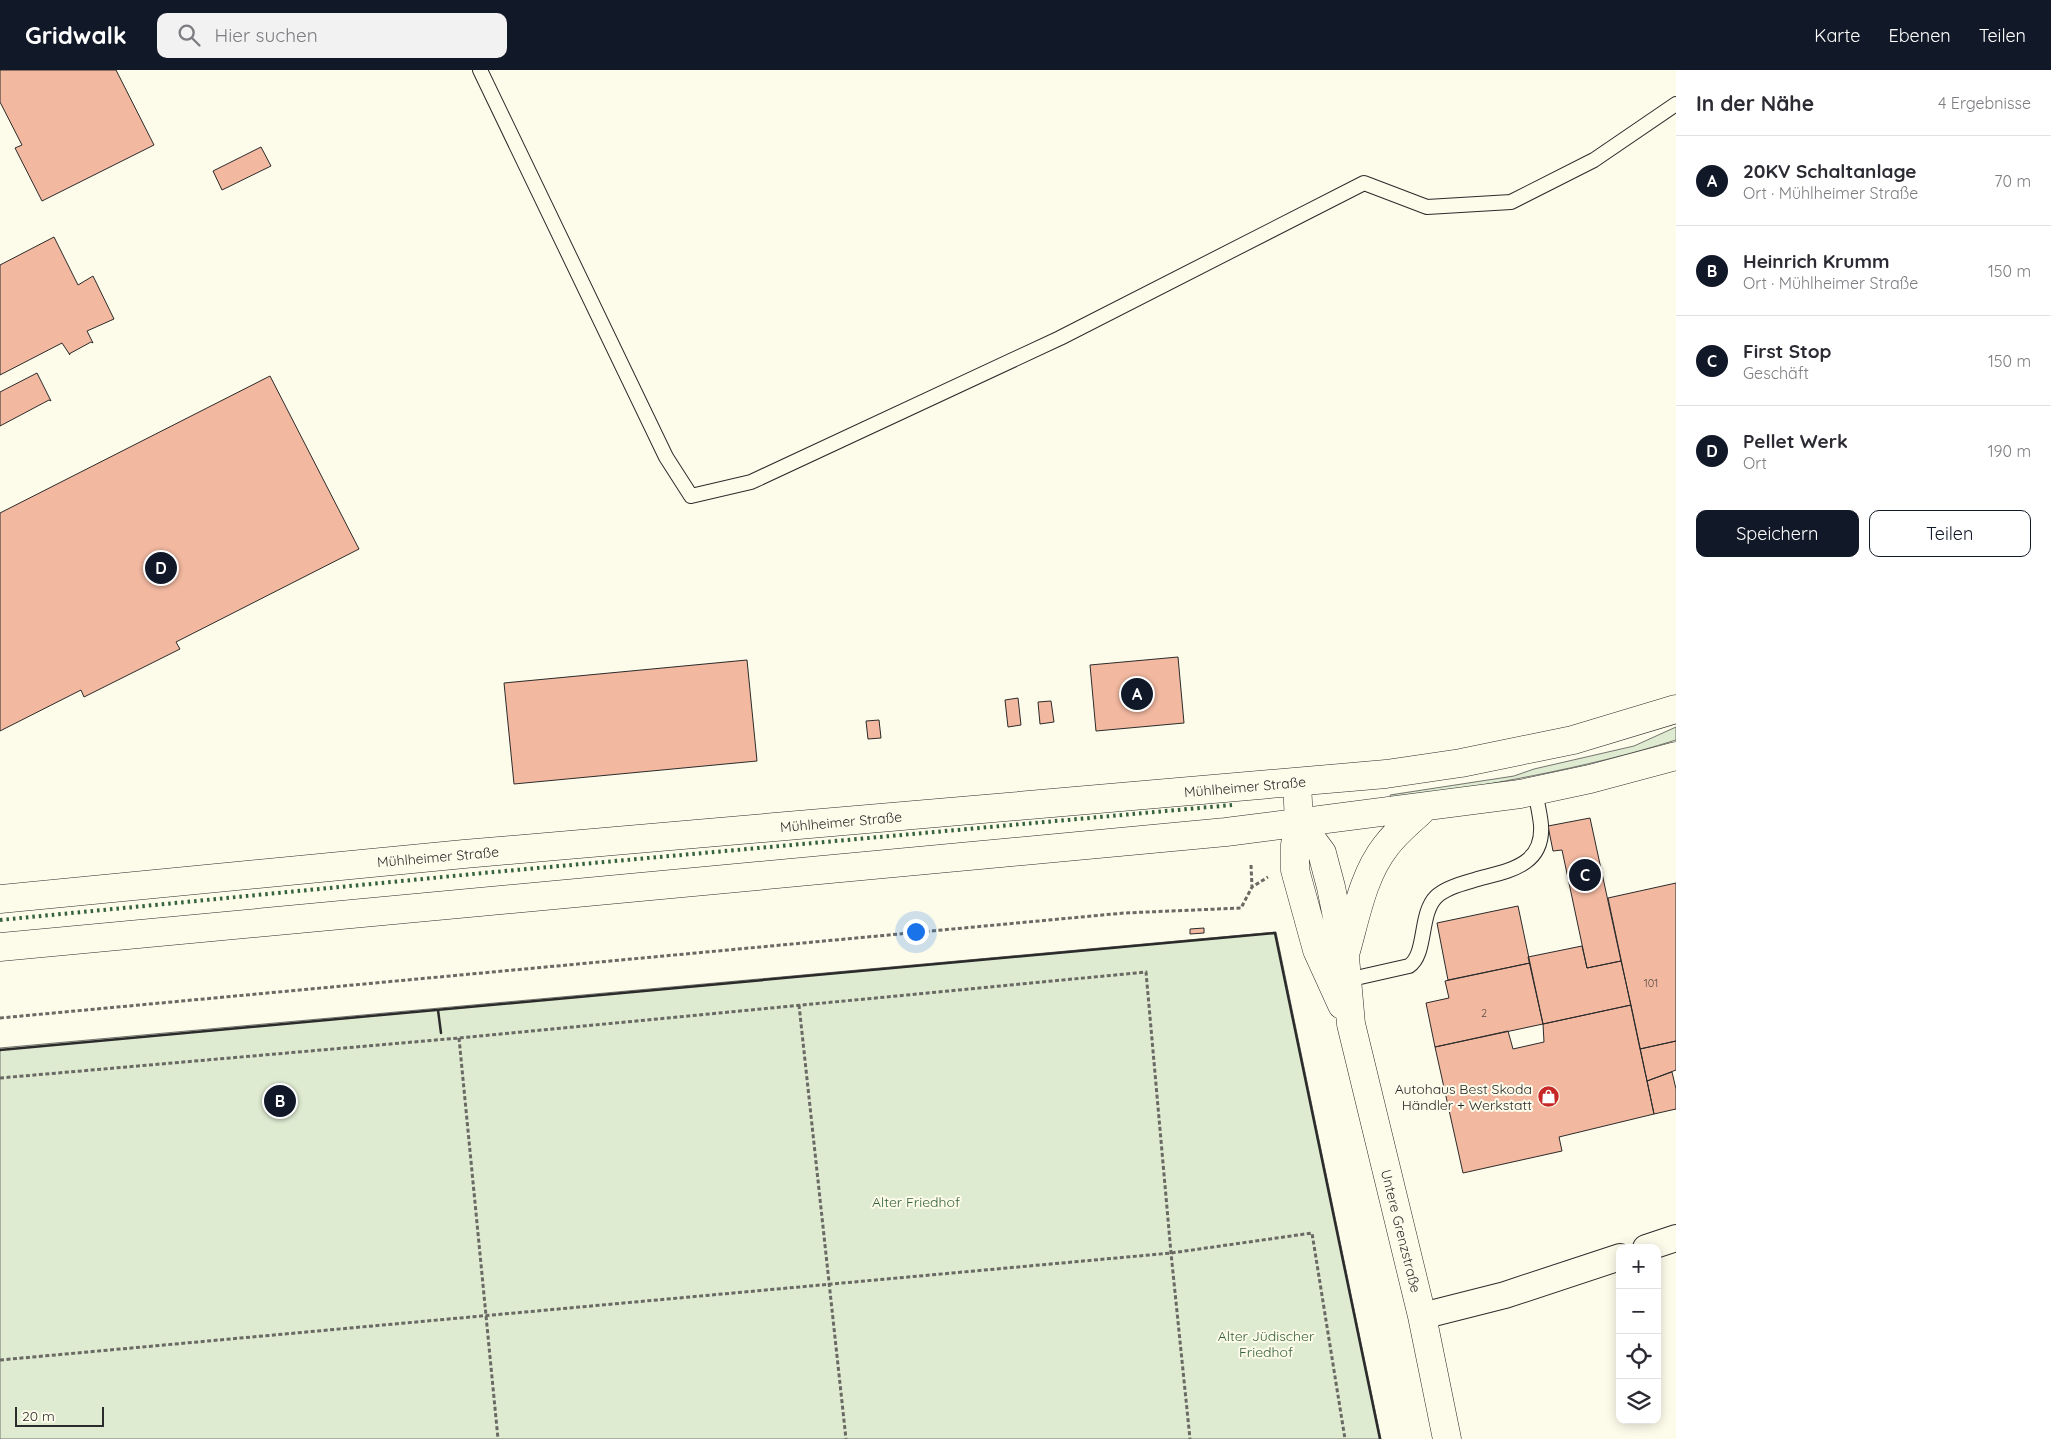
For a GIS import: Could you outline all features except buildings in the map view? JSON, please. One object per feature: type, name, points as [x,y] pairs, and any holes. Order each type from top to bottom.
[{"type":"main road","name":"Mühlheimer Straße","points":[[0,899],[444,856],[1386,774],[1461,763],[1573,740],[1676,709]]},
{"type":"main road","points":[[0,947],[1226,832],[1535,791],[1590,779],[1676,756]]},
{"type":"main road","points":[[1297,783],[1300,822]]},
{"type":"main road","points":[[1346,968],[1360,904],[1370,873],[1395,835],[1425,807]]},
{"type":"main road","name":"Untere Grenzstraße","points":[[1300,822],[1322,854],[1331,887],[1346,968],[1351,1024],[1422,1316],[1447,1439]]},
{"type":"main road","name":"Untere Grenzstraße","points":[[1300,822],[1295,845],[1295,870],[1317,950],[1351,1024]]},
{"type":"street","points":[[1658,1244],[1676,1238]]},
{"type":"street","points":[[1422,1316],[1505,1295],[1616,1257]]},
{"type":"lane","points":[[480,70],[666,458],[691,496],[751,482],[1060,338],[1364,183],[1428,207],[1511,202],[1594,160],[1670,106],[1676,104]]},
{"type":"lane","points":[[1346,968],[1408,966],[1416,959],[1427,912],[1431,903],[1438,895],[1462,883],[1522,865],[1532,857],[1539,844],[1541,826],[1535,791]]},
{"type":"path","points":[[1250,865],[1252,887]]},
{"type":"path","points":[[0,1018],[1124,913],[1241,908],[1252,887],[1270,876]]},
{"type":"path","points":[[0,1078],[459,1038],[1146,972],[1190,1439]]},
{"type":"path","points":[[799,1005],[846,1439]]},
{"type":"path","points":[[459,1038],[498,1439]]},
{"type":"path","points":[[0,1360],[486,1314],[829,1285],[1171,1253],[1312,1233],[1345,1439]]},
{"type":"green space","points":[[1676,727],[1676,740],[1606,760],[1499,782],[1392,800],[1390,795],[1514,776],[1534,769],[1634,746]]},
{"type":"green space","name":"Alter Friedhof","points":[[1276,932],[1381,1439],[0,1439],[0,1048]]},
{"type":"hedge","points":[[0,920],[494,872],[1232,805]]},
{"type":"wall","points":[[0,1050],[1275,933],[1380,1439]]},
{"type":"wall","points":[[438,1010],[441,1033]]},
{"type":"place","name":"Pellet Werk","points":[[161,568]]},
{"type":"place","name":"20KV Schaltanlage","points":[[1137,694]]},
{"type":"place","name":"First Stop","points":[[1585,875]]},
{"type":"place","name":"Autohaus Best Skoda Händler + Werkstatt","points":[[1548,1097]]},
{"type":"place","name":"Heinrich Krumm","points":[[280,1101]]},
{"type":"park label","name":"Alter Jüdischer Friedhof","points":[[1266,1344]]}]
